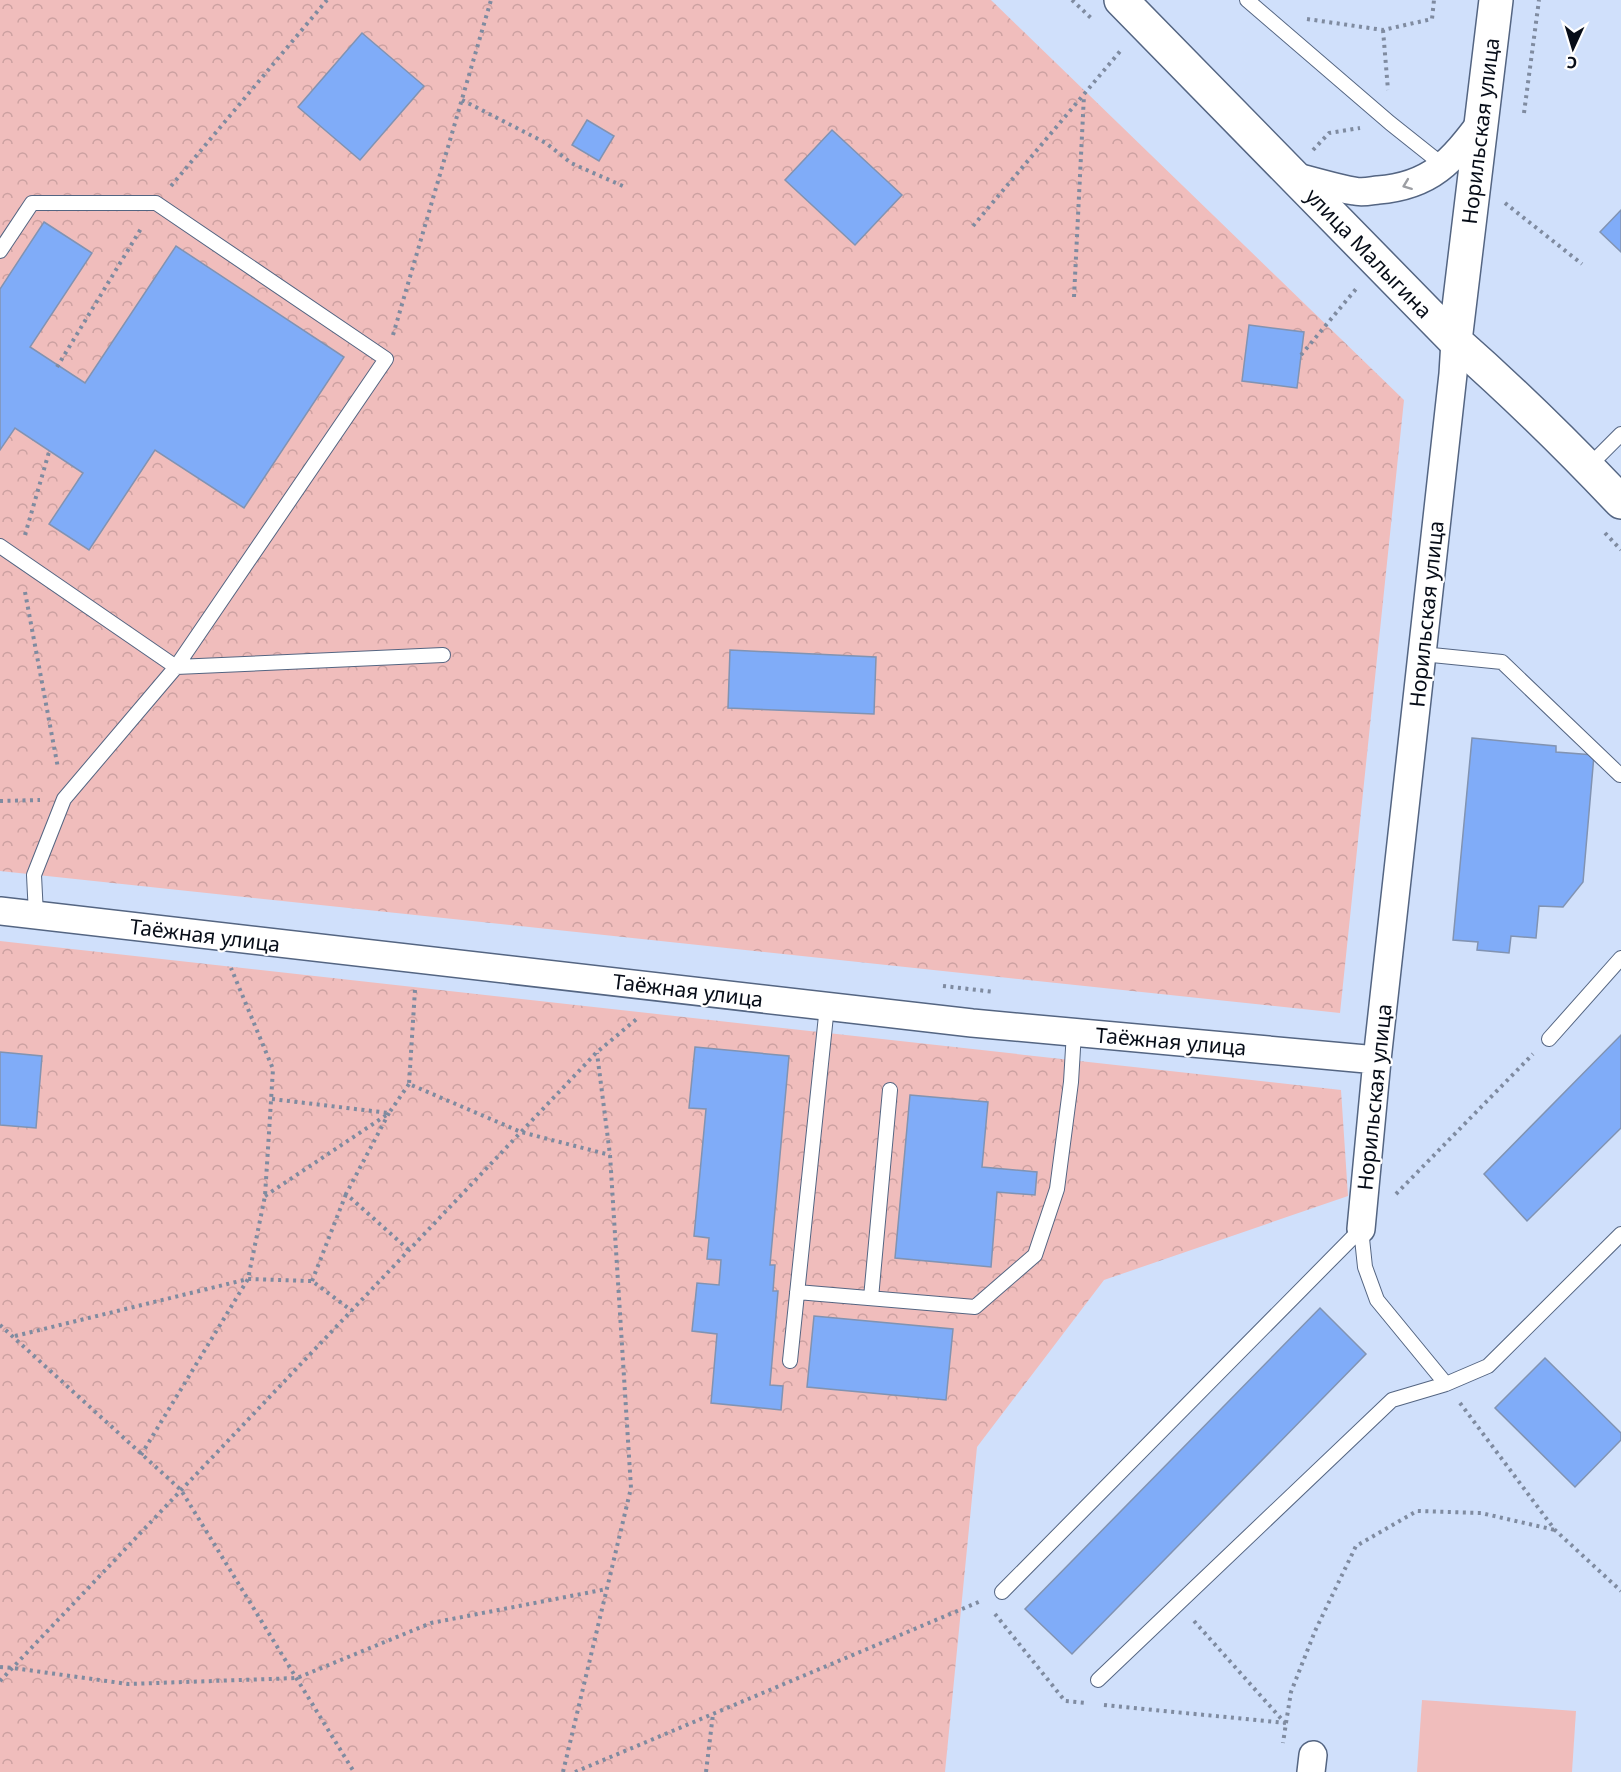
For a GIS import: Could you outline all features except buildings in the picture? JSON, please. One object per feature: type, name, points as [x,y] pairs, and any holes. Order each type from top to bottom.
[{"type":"street","name":"улица Малыгина","points":[[1121,0],[1455,341],[1588,467],[1621,502]]},
{"type":"street","name":"Норильская улица","points":[[1361,1229],[1377,1060],[1455,341],[1496,0]]},
{"type":"street","points":[[1293,175],[1356,192],[1399,189],[1444,166],[1459,152],[1482,121]]},
{"type":"street","name":"Таёжная улица","points":[[0,911],[972,1023],[1377,1060]]},
{"type":"lane","points":[[1247,0],[1390,123],[1444,166]]},
{"type":"lane","points":[[0,250],[32,203],[156,203],[386,359],[176,667],[64,799],[34,875],[36,915]]},
{"type":"lane","points":[[1588,467],[1621,434]]},
{"type":"lane","points":[[0,546],[176,667],[443,655]]},
{"type":"lane","points":[[1422,654],[1502,663],[1620,775]]},
{"type":"lane","points":[[1549,1039],[1621,958]]},
{"type":"lane","points":[[790,1361],[827,1006]]},
{"type":"lane","points":[[797,1292],[975,1307],[1035,1255],[1057,1189],[1071,1082],[1074,1032]]},
{"type":"lane","points":[[871,1298],[890,1090]]},
{"type":"lane","points":[[1361,1229],[1365,1267],[1377,1300],[1446,1384]]},
{"type":"lane","points":[[1002,1592],[1361,1229]]},
{"type":"lane","points":[[1098,1680],[1392,1400],[1446,1384],[1488,1366],[1621,1234]]},
{"type":"path","points":[[57,367],[156,203],[327,0]]},
{"type":"path","points":[[386,359],[490,0]]},
{"type":"path","points":[[1072,0],[1094,21]]},
{"type":"path","points":[[1296,18],[1383,30],[1432,19],[1434,0]]},
{"type":"path","points":[[1524,112],[1539,0]]},
{"type":"path","points":[[1293,175],[1329,133],[1390,123],[1383,30]]},
{"type":"path","points":[[973,226],[1122,48]]},
{"type":"path","points":[[1074,297],[1084,94]]},
{"type":"path","points":[[462,100],[546,143],[572,163],[625,187]]},
{"type":"path","points":[[1301,355],[1360,283]]},
{"type":"path","points":[[0,801],[64,799],[19,558],[49,452]]},
{"type":"path","points":[[141,1455],[248,1279],[265,1196],[273,1069],[228,961]]},
{"type":"path","points":[[312,1281],[346,1194],[389,1113],[409,1084],[416,984]]},
{"type":"path","points":[[937,986],[997,992]]},
{"type":"path","points":[[0,1681],[596,1053],[640,1015]]},
{"type":"path","points":[[1361,1229],[1549,1039]]},
{"type":"path","points":[[563,1772],[631,1488],[610,1155],[596,1053]]},
{"type":"path","points":[[409,1084],[521,1132],[610,1155]]},
{"type":"path","points":[[272,1099],[389,1113]]},
{"type":"path","points":[[265,1196],[389,1113]]},
{"type":"path","points":[[346,1194],[409,1250]]},
{"type":"path","points":[[14,1336],[248,1279],[312,1281],[351,1311]]},
{"type":"path","points":[[0,1325],[181,1490],[354,1772]]},
{"type":"path","points":[[1446,1384],[1555,1530],[1621,1590]]},
{"type":"path","points":[[1282,1752],[1291,1692],[1315,1631],[1356,1546],[1417,1511],[1482,1513],[1555,1530]]},
{"type":"path","points":[[0,1668],[128,1684],[297,1678],[431,1623],[607,1589]]},
{"type":"path","points":[[576,1772],[1002,1592]]},
{"type":"path","points":[[983,1600],[1065,1701],[1088,1703]]},
{"type":"path","points":[[1178,1604],[1286,1723]]},
{"type":"path","points":[[1100,1704],[1286,1723]]},
{"type":"path","points":[[706,1772],[713,1714]]},
{"type":"green space","points":[[0,0],[991,0],[1404,400],[1340,1013],[0,871]]},
{"type":"green space","points":[[0,941],[1341,1090],[1348,1196],[1104,1280],[977,1447],[945,1772],[0,1772]]},
{"type":"green space","points":[[1422,1700],[1576,1711],[1572,1772],[1417,1772]]}]
